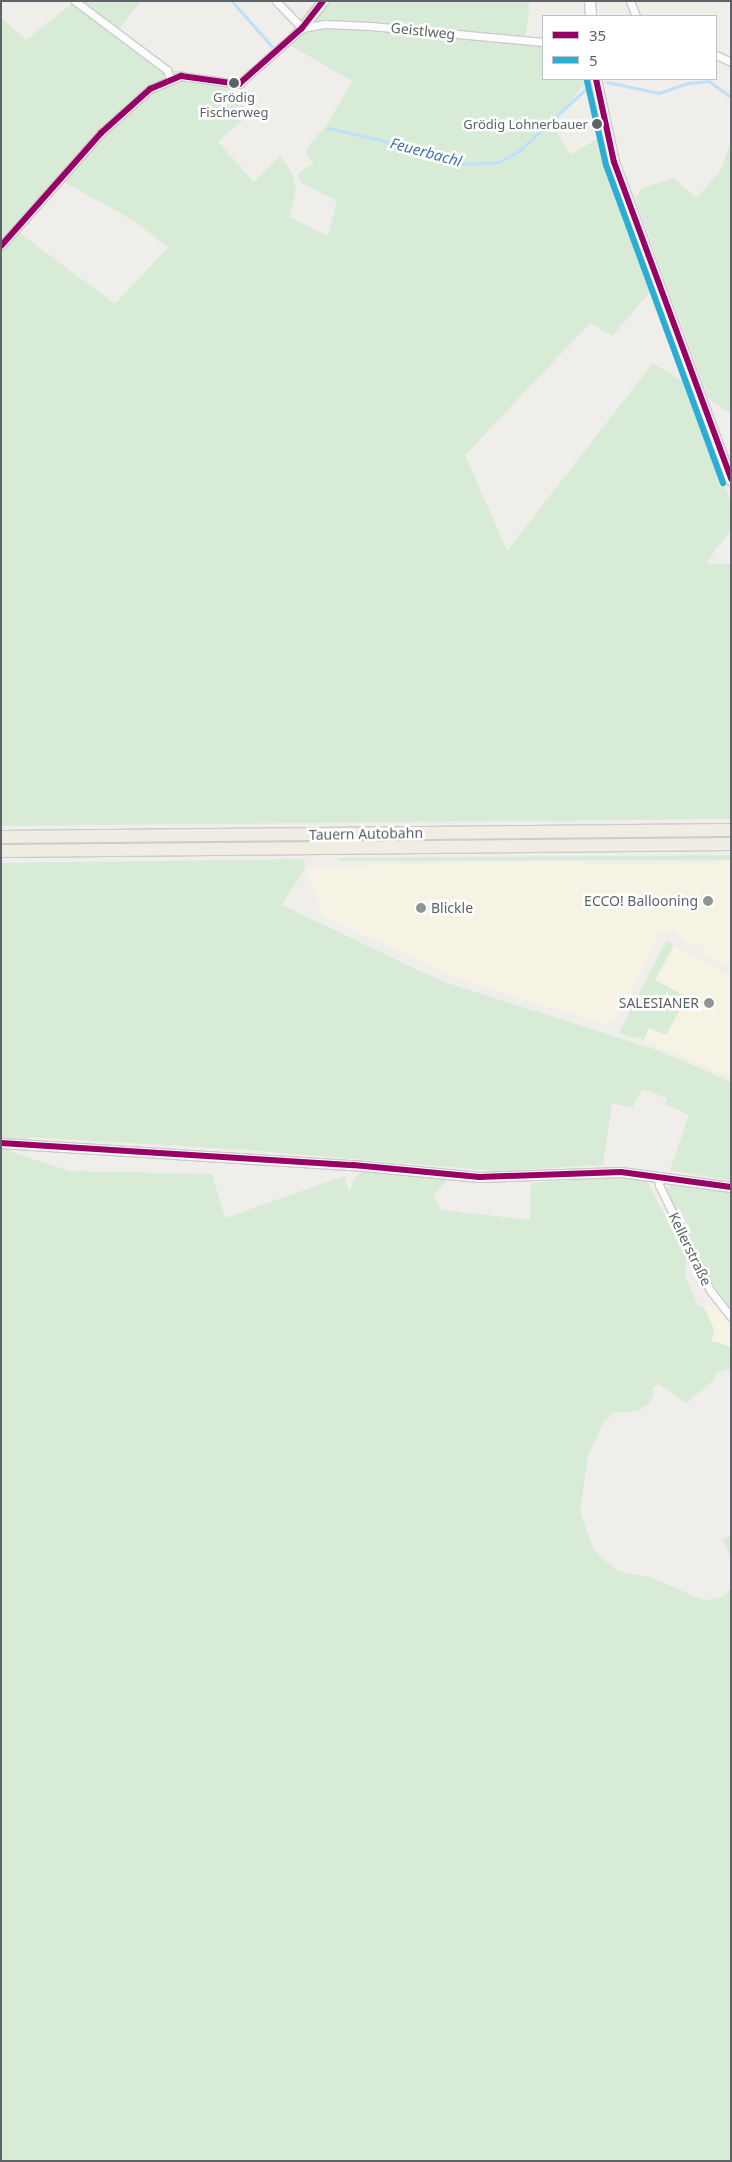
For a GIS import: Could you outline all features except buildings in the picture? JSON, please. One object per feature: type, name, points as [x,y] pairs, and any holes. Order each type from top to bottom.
[{"type":"highway","name":"Tauern Autobahn","points":[[1,837],[731,830]]},
{"type":"highway","name":"Tauern Autobahn","points":[[1,851],[731,844]]},
{"type":"main road","points":[[590,1],[591,15]]},
{"type":"main road","points":[[596,80],[614,162],[731,480]]},
{"type":"street","points":[[75,1],[167,70],[170,78]]},
{"type":"street","points":[[276,1],[302,28]]},
{"type":"street","points":[[1,246],[43,196],[130,104],[170,78],[192,76],[239,84],[302,28],[323,1]]},
{"type":"street","points":[[630,1],[636,15]]},
{"type":"street","name":"Geistlweg","points":[[302,28],[326,24],[371,26],[542,42]]},
{"type":"street","points":[[717,55],[731,62]]},
{"type":"street","points":[[1,1143],[496,1178],[621,1172],[660,1176],[731,1188]]},
{"type":"street","name":"Kellerstraße","points":[[660,1176],[659,1185],[710,1290],[731,1317]]},
{"type":"shaded area","points":[[581,860],[582,864],[718,863],[720,860],[731,860],[731,968],[702,952],[706,943],[688,945],[674,930],[657,934],[643,970],[616,1020],[606,1025],[460,979],[323,916],[305,867]]},
{"type":"shaded area","points":[[674,945],[731,977],[731,1077],[644,1040],[649,1028],[686,997],[655,980]]},
{"type":"shaded area","points":[[727,1305],[731,1309],[731,1347],[712,1341],[714,1329],[703,1306]]},
{"type":"green space","points":[[75,1],[141,1],[115,34],[161,68],[224,79],[246,110],[245,118],[218,142],[254,182],[280,156],[292,173],[296,190],[290,217],[328,236],[337,201],[300,182],[298,174],[313,163],[306,153],[311,143],[327,125],[352,81],[283,41],[315,1],[530,1],[525,41],[542,45],[542,80],[588,80],[552,123],[570,155],[597,139],[651,291],[612,336],[590,323],[465,455],[507,551],[653,363],[685,383],[731,502],[731,530],[707,561],[708,564],[731,564],[731,819],[1,826],[1,17],[26,40]],"holes":[[[60,180],[135,221],[168,248],[115,304],[17,231]]]},
{"type":"green space","points":[[731,141],[731,414],[709,399],[635,198],[643,188],[673,178],[697,198],[721,170]]},
{"type":"green space","points":[[731,855],[731,860],[339,861],[339,858]]},
{"type":"green space","points":[[304,859],[305,867],[282,905],[441,981],[660,1051],[731,1082],[731,1181],[670,1170],[689,1115],[665,1104],[667,1098],[642,1089],[632,1108],[612,1103],[603,1165],[498,1171],[233,1149],[29,1137],[10,1151],[69,1171],[212,1174],[225,1218],[345,1176],[348,1190],[351,1190],[353,1180],[363,1170],[445,1178],[447,1181],[434,1194],[441,1210],[530,1220],[531,1183],[620,1177],[646,1179],[687,1259],[685,1276],[699,1307],[703,1306],[714,1329],[712,1341],[731,1347],[731,1368],[716,1373],[714,1380],[686,1403],[659,1384],[653,1387],[654,1396],[647,1405],[637,1411],[615,1412],[604,1422],[588,1455],[580,1512],[592,1545],[599,1556],[619,1571],[650,1577],[705,1601],[724,1596],[731,1589],[731,2161],[1,2161],[1,863]]},
{"type":"green space","points":[[666,941],[674,945],[655,980],[687,997],[666,1035],[649,1028],[644,1040],[619,1033]]},
{"type":"green space","points":[[672,1183],[731,1193],[731,1309],[710,1280],[672,1204],[667,1189]]},
{"type":"green space","points":[[731,1535],[731,1556],[722,1540]]},
{"type":"waterway","name":"Feuerbachl","points":[[232,1],[272,46]]},
{"type":"waterway","name":"Feuerbachl","points":[[607,82],[659,93],[688,83],[709,81],[731,97]]},
{"type":"waterway","name":"Feuerbachl","points":[[328,128],[402,145],[462,164],[499,162],[519,151],[587,88]]},
{"type":"transit line","name":"35","points":[[1,246],[101,133],[150,89],[181,76],[239,84],[302,28],[323,1]]},
{"type":"transit line","name":"35","points":[[596,80],[614,162],[731,479]]},
{"type":"transit line","name":"5","points":[[587,81],[606,165],[723,483]]},
{"type":"transit line","name":"35","points":[[1,1143],[353,1165],[479,1177],[621,1172],[731,1187]]},
{"type":"place","name":"Grödig Fischerweg","points":[[234,83]]},
{"type":"place","name":"Grödig Lohnerbauer","points":[[597,124]]},
{"type":"place","name":"ECCO! Ballooning","points":[[708,901]]},
{"type":"place","name":"Blickle","points":[[421,908]]},
{"type":"place","name":"SALESIANER","points":[[709,1003]]}]
